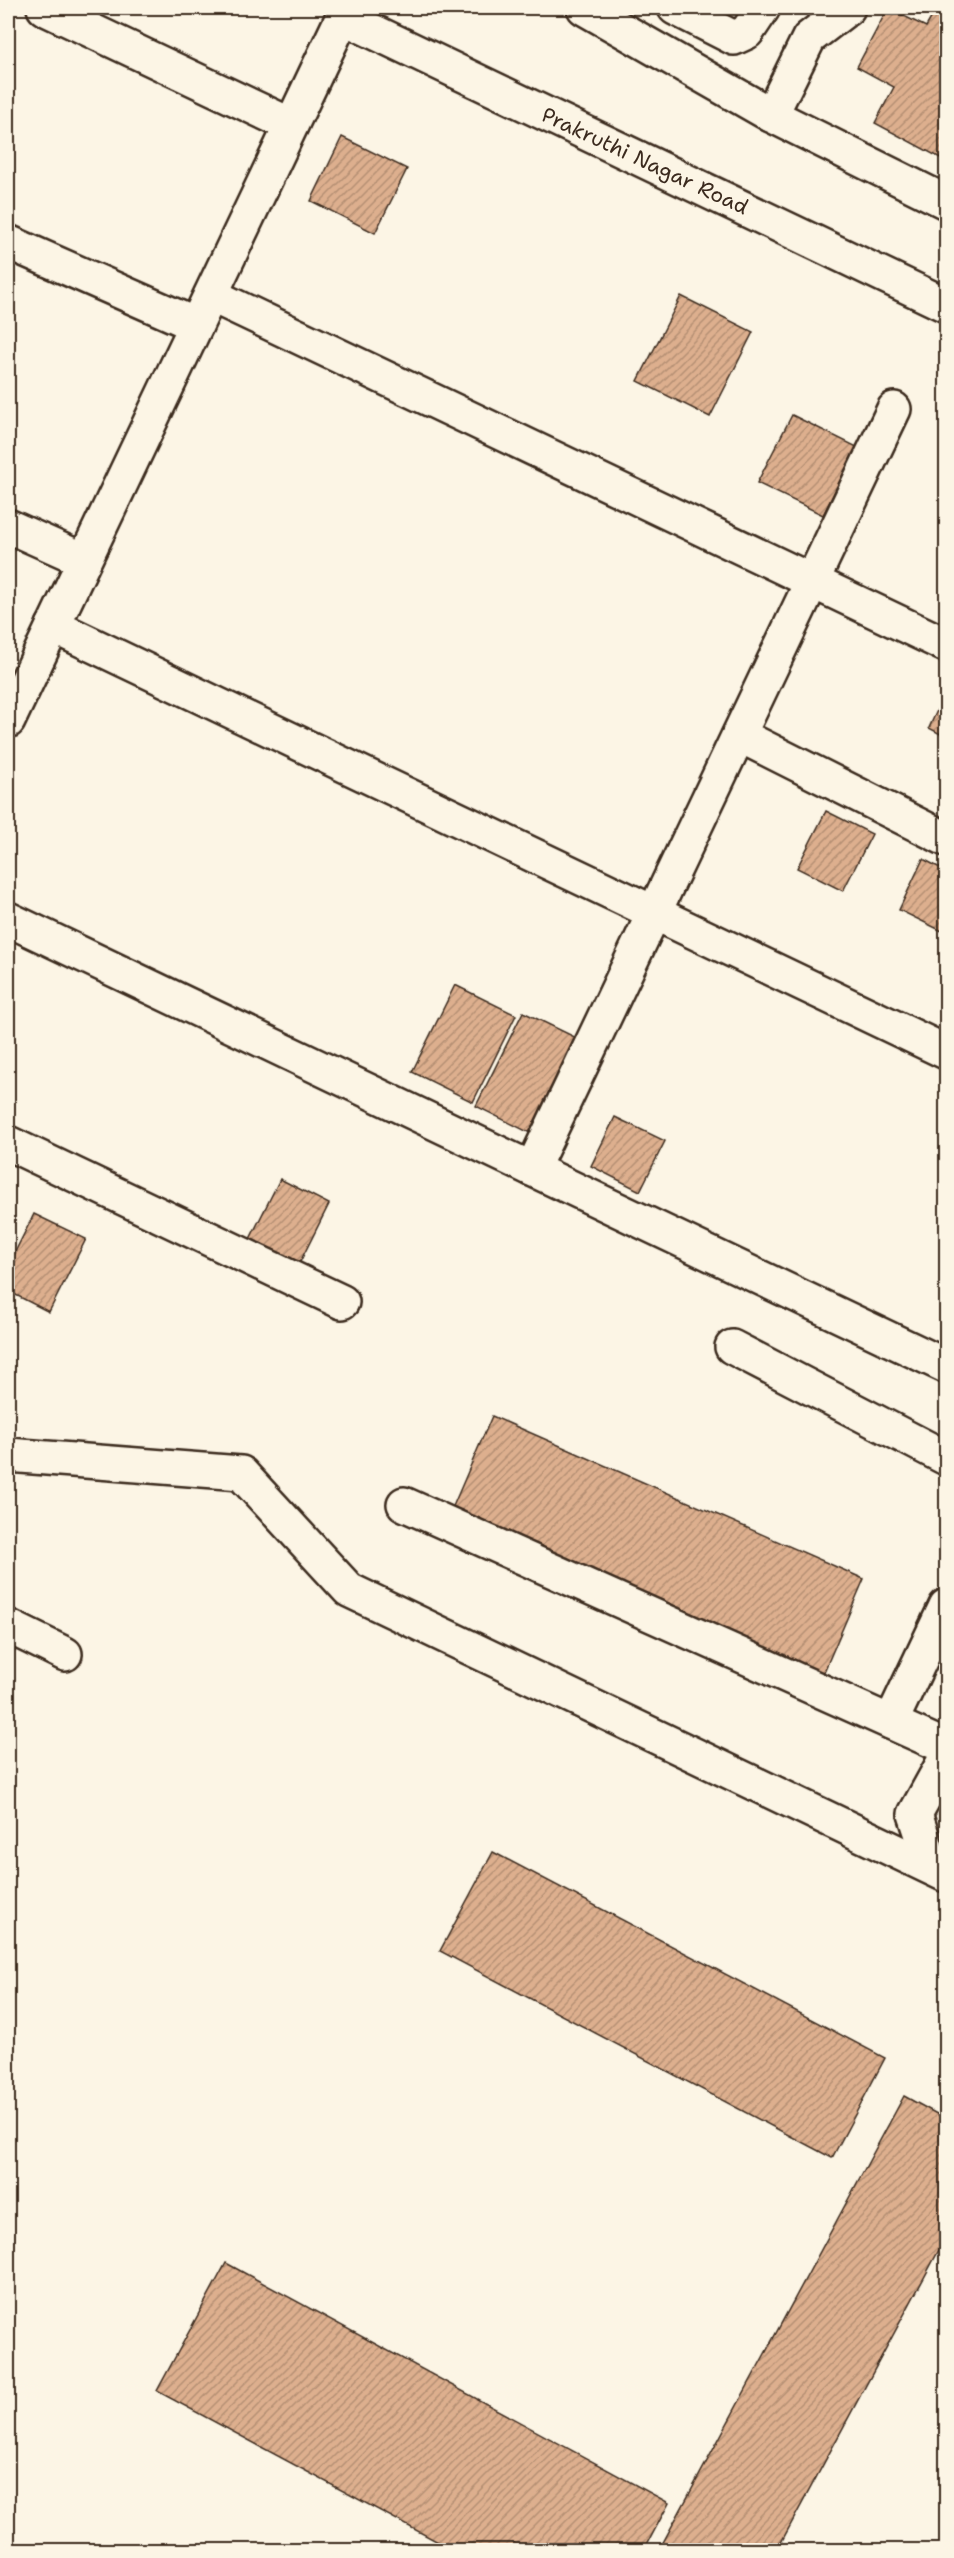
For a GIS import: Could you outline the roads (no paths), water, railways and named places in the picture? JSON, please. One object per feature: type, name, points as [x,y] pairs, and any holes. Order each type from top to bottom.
[{"type":"street","points":[[44,8],[291,125]]},
{"type":"street","points":[[584,8],[771,115],[946,202]]},
{"type":"street","points":[[675,8],[734,38],[747,32],[763,8]]},
{"type":"street","points":[[771,115],[809,38],[848,8]]},
{"type":"street","points":[[8,721],[345,12]]},
{"type":"street","name":"Prakruthi Nagar Road","points":[[345,12],[946,305]]},
{"type":"street","points":[[8,242],[196,325]]},
{"type":"street","points":[[211,295],[946,645]]},
{"type":"street","points":[[532,1169],[894,409]]},
{"type":"street","points":[[8,526],[84,560]]},
{"type":"street","points":[[52,626],[946,1052]]},
{"type":"street","points":[[739,735],[946,839]]},
{"type":"street","points":[[8,919],[946,1365]]},
{"type":"street","points":[[8,1143],[342,1302]]},
{"type":"street","points":[[732,1347],[946,1458]]},
{"type":"street","points":[[8,1455],[241,1473],[349,1590],[942,1867]]},
{"type":"street","points":[[404,1504],[946,1747]]},
{"type":"street","points":[[891,1722],[946,1606]]},
{"type":"street","points":[[8,1626],[65,1654]]},
{"type":"street","points":[[942,1867],[915,1814],[946,1758]]}]
